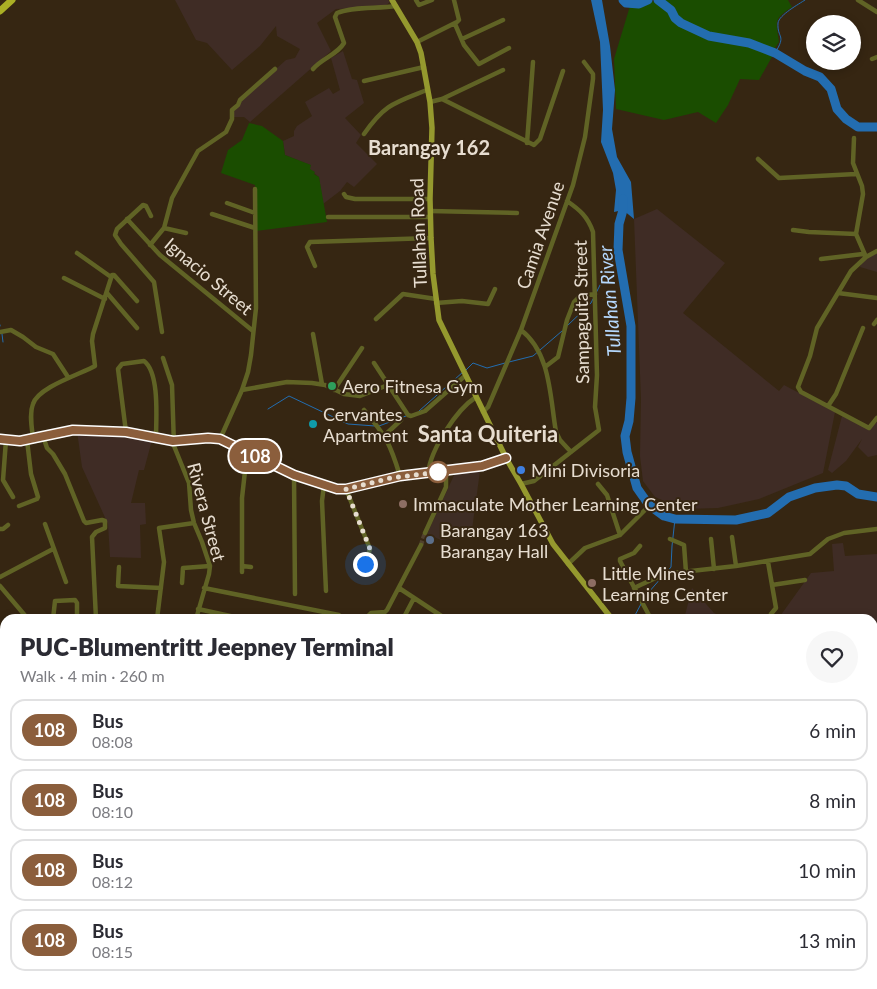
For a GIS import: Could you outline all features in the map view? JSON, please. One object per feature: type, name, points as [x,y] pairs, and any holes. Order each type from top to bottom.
[{"type":"highway","points":[[0,11],[12,0]]},
{"type":"main road","name":"Tullahan Road","points":[[394,3],[417,42],[424,67],[430,102],[432,128],[431,238],[436,301],[442,326],[506,458],[553,544],[608,614]]},
{"type":"main road","points":[[3,440],[30,439],[73,430],[126,432],[173,441],[208,438],[220,439],[294,475],[337,489],[346,489],[400,476],[482,466],[506,458]]},
{"type":"street","points":[[416,0],[419,5],[432,0]]},
{"type":"street","points":[[417,42],[459,20],[454,0]]},
{"type":"street","points":[[858,0],[877,12]]},
{"type":"street","points":[[313,69],[326,57],[340,50],[344,43],[335,17],[337,13],[346,10],[384,8],[394,3]]},
{"type":"street","points":[[462,39],[503,20]]},
{"type":"street","points":[[454,24],[479,64],[509,48]]},
{"type":"street","points":[[872,59],[877,57]]},
{"type":"street","points":[[528,142],[533,62]]},
{"type":"street","name":"Camia Avenue","points":[[483,412],[488,407],[521,330],[567,201],[585,137],[593,79],[593,74],[584,62]]},
{"type":"street","points":[[364,81],[424,67]]},
{"type":"street","points":[[150,245],[164,228],[172,198],[199,149],[224,134],[232,119],[232,110],[239,100],[275,69]]},
{"type":"street","points":[[430,102],[442,99],[503,70]]},
{"type":"street","points":[[442,99],[534,145],[540,139],[564,71]]},
{"type":"street","points":[[364,134],[379,115],[390,105],[427,90]]},
{"type":"street","points":[[854,138],[853,163],[862,186],[856,234],[864,255]]},
{"type":"street","points":[[758,159],[779,178],[856,174]]},
{"type":"street","points":[[253,331],[256,308],[255,189]]},
{"type":"street","points":[[344,194],[346,197],[355,199],[430,199]]},
{"type":"street","name":"Sampaguita Street","points":[[567,201],[589,220],[593,232],[597,375],[595,406],[599,427],[598,433],[571,452]]},
{"type":"street","points":[[228,202],[255,213]]},
{"type":"street","points":[[151,216],[145,205],[127,219],[117,229],[115,234],[155,284],[162,332]]},
{"type":"street","points":[[328,216],[517,213]]},
{"type":"street","points":[[212,214],[255,228]]},
{"type":"street","name":"Ignacio Street","points":[[127,219],[150,245],[253,331],[248,372],[220,439]]},
{"type":"street","points":[[164,228],[186,233]]},
{"type":"street","points":[[792,230],[856,234]]},
{"type":"street","points":[[315,266],[307,247],[310,242],[431,238]]},
{"type":"street","points":[[821,259],[864,255],[877,251]]},
{"type":"street","points":[[77,253],[111,276],[114,275],[137,301]]},
{"type":"street","points":[[864,255],[851,271],[817,328],[810,356],[798,387],[801,392],[869,428],[877,418]]},
{"type":"street","points":[[40,506],[31,474],[30,439],[32,410],[35,399],[68,377],[95,366],[92,341],[111,276]]},
{"type":"street","points":[[64,278],[105,299]]},
{"type":"street","points":[[376,319],[403,294],[436,301],[488,304],[495,289]]},
{"type":"street","points":[[107,293],[137,328]]},
{"type":"street","points":[[838,293],[877,298]]},
{"type":"street","points":[[545,367],[558,356],[566,320],[574,302],[580,296],[595,294]]},
{"type":"street","points":[[828,406],[836,394],[863,328]]},
{"type":"street","points":[[0,332],[11,330],[36,347],[53,354],[68,377]]},
{"type":"street","points":[[521,330],[535,344],[545,367],[556,432],[560,440],[571,452],[534,481],[521,484]]},
{"type":"street","points":[[313,334],[322,384]]},
{"type":"street","points":[[334,390],[362,348]]},
{"type":"street","name":"Rivera Street","points":[[163,358],[172,385],[174,446],[190,489],[194,524],[210,566],[197,614]]},
{"type":"street","points":[[126,432],[118,369],[122,364],[144,362],[150,369],[155,389],[156,438]]},
{"type":"street","points":[[374,363],[408,415],[411,416],[425,411],[466,375]]},
{"type":"street","points":[[242,390],[287,382],[322,384],[344,394],[360,396],[388,385]]},
{"type":"street","points":[[428,473],[437,448],[450,425],[466,404],[476,397]]},
{"type":"street","points":[[364,410],[392,448],[400,476]]},
{"type":"street","points":[[384,435],[401,420]]},
{"type":"street","points":[[43,436],[46,448],[53,454],[66,474],[84,521],[86,523],[104,521],[105,528],[96,532],[92,537],[96,614]]},
{"type":"street","points":[[3,440],[3,480],[13,497]]},
{"type":"street","points":[[247,453],[242,498],[242,569],[251,566]]},
{"type":"street","points":[[425,533],[446,487],[446,470]]},
{"type":"street","points":[[294,475],[295,594]]},
{"type":"street","points":[[598,484],[607,495],[620,535]]},
{"type":"street","points":[[324,485],[322,501],[326,591]]},
{"type":"street","points":[[346,489],[371,552],[365,564]]},
{"type":"street","points":[[19,506],[38,499]]},
{"type":"street","points":[[568,564],[585,548],[620,535],[646,509]]},
{"type":"street","points":[[0,529],[3,529],[8,524]]},
{"type":"street","points":[[45,524],[66,582]]},
{"type":"street","points":[[157,614],[164,562],[159,528],[194,524]]},
{"type":"street","points":[[634,588],[659,576],[768,562],[810,554],[828,539],[846,532],[877,529]]},
{"type":"street","points":[[732,537],[736,566]]},
{"type":"street","points":[[670,539],[684,545],[686,572]]},
{"type":"street","points":[[711,539],[714,569]]},
{"type":"street","points":[[370,614],[385,612],[420,545]]},
{"type":"street","points":[[640,546],[634,553],[620,559],[620,561],[649,614]]},
{"type":"street","points":[[0,577],[53,548]]},
{"type":"street","points":[[768,562],[776,608],[771,614]]},
{"type":"street","points":[[182,583],[183,568],[210,566]]},
{"type":"street","points":[[119,567],[118,586],[160,588]]},
{"type":"street","points":[[772,585],[805,580]]},
{"type":"street","points":[[0,586],[24,614]]},
{"type":"street","points":[[204,588],[334,614]]},
{"type":"street","points":[[399,588],[438,614]]},
{"type":"street","points":[[406,614],[414,598]]},
{"type":"street","points":[[54,614],[56,601],[75,600],[77,603],[77,614]]},
{"type":"street","points":[[198,609],[221,614]]},
{"type":"shaded area","points":[[175,0],[388,0],[390,2],[384,7],[336,9],[317,23],[331,51],[250,122],[244,117],[234,117],[234,111],[241,103],[241,100],[286,60],[295,58],[300,49],[277,36],[276,26],[260,46],[232,70],[207,43],[196,40]]},
{"type":"shaded area","points":[[343,51],[352,79],[357,80],[364,103],[345,118],[361,135],[356,143],[377,164],[354,187],[347,182],[340,191],[323,204],[319,177],[309,169],[310,165],[285,155],[283,141],[294,136],[297,126],[312,116],[305,102],[329,88],[333,94],[340,90],[331,58]]},
{"type":"shaded area","points":[[657,209],[725,263],[683,313],[779,391],[784,385],[835,412],[823,473],[759,499],[718,508],[683,509],[655,497],[643,481],[640,456],[641,399],[634,219]]},
{"type":"shaded area","points":[[877,253],[877,272],[860,267],[862,261]]},
{"type":"shaded area","points":[[842,416],[871,427],[877,422],[877,455],[868,457],[858,447],[862,439],[846,461],[832,473],[828,470]]},
{"type":"shaded area","points":[[77,431],[152,440],[144,470],[139,470],[131,503],[145,503],[146,524],[140,525],[141,558],[110,557],[108,524],[82,467]]},
{"type":"shaded area","points":[[456,471],[480,471],[471,537],[441,540],[427,534]]},
{"type":"shaded area","points":[[843,543],[845,556],[877,554],[877,614],[782,614],[811,573],[834,571],[832,544]]},
{"type":"shaded area","points":[[692,588],[716,614],[685,614]]},
{"type":"green space","points":[[663,0],[788,0],[792,7],[777,21],[779,42],[773,51],[743,40],[710,36],[677,18],[671,5]]},
{"type":"green space","points":[[649,1],[657,2],[667,8],[672,19],[705,38],[746,44],[773,55],[759,80],[740,79],[728,105],[716,123],[698,112],[664,120],[616,109],[614,59],[630,6],[640,5]]},
{"type":"green space","points":[[249,123],[262,126],[283,141],[285,155],[311,165],[310,169],[319,177],[327,222],[256,231],[255,185],[221,173],[228,150],[242,140]]},
{"type":"water","points":[[591,0],[602,0],[615,90],[612,129],[617,157],[631,182],[634,219],[623,210],[614,212],[616,190],[613,173],[601,142],[603,110],[600,42]]},
{"type":"waterway","points":[[623,0],[626,3],[639,4],[648,0]]},
{"type":"waterway","points":[[658,0],[671,10],[675,18],[681,23],[709,36],[749,43],[775,53],[805,71],[820,77],[831,89],[837,109],[846,119],[858,127],[877,127]]},
{"type":"waterway","points":[[775,53],[781,39],[778,28],[779,20],[805,0]]},
{"type":"waterway","name":"Tullahan River","points":[[623,199],[623,210],[619,224],[618,250],[631,326],[631,398],[629,421],[625,436],[627,452],[637,488],[649,505],[664,516],[675,519],[736,520],[768,513],[789,497],[815,488],[837,485],[846,486],[858,494],[877,497]]},
{"type":"waterway","points":[[596,293],[618,250]]},
{"type":"waterway","points":[[567,326],[593,299]]},
{"type":"waterway","points":[[509,362],[533,356],[562,331]]},
{"type":"waterway","points":[[2,334],[3,342]]},
{"type":"waterway","points":[[466,370],[473,363],[487,368],[505,363]]},
{"type":"waterway","points":[[419,411],[463,372]]},
{"type":"waterway","points":[[268,409],[289,396],[348,424],[375,426]]},
{"type":"waterway","points":[[379,426],[406,416]]},
{"type":"waterway","points":[[667,572],[671,567],[675,519]]},
{"type":"waterway","points":[[643,601],[662,577]]},
{"type":"waterway","points":[[636,614],[641,604]]},
{"type":"tunnel","points":[[421,545],[425,533]]},
{"type":"bus line","name":"108","points":[[0,439],[20,441],[73,430],[126,432],[173,441],[208,438],[220,439],[294,475],[337,489],[346,489],[386,478],[482,466],[506,458]]},
{"type":"place","name":"Aero Fitnesa Gym","points":[[332,386]]},
{"type":"place","name":"Cervantes Apartment","points":[[313,424]]},
{"type":"place","name":"Mini Divisoria","points":[[521,470]]},
{"type":"place","name":"Immaculate Mother Learning Center","points":[[403,504]]},
{"type":"place","name":"Barangay 163 Barangay Hall","points":[[430,540]]},
{"type":"place","name":"Little Mines Learning Center","points":[[592,583]]},
{"type":"district","name":"Barangay 162","points":[[429,147]]},
{"type":"district","name":"Santa Quiteria","points":[[488,433]]},
{"type":"route","points":[[365,564],[371,552],[346,489],[407,475],[438,472]]}]
